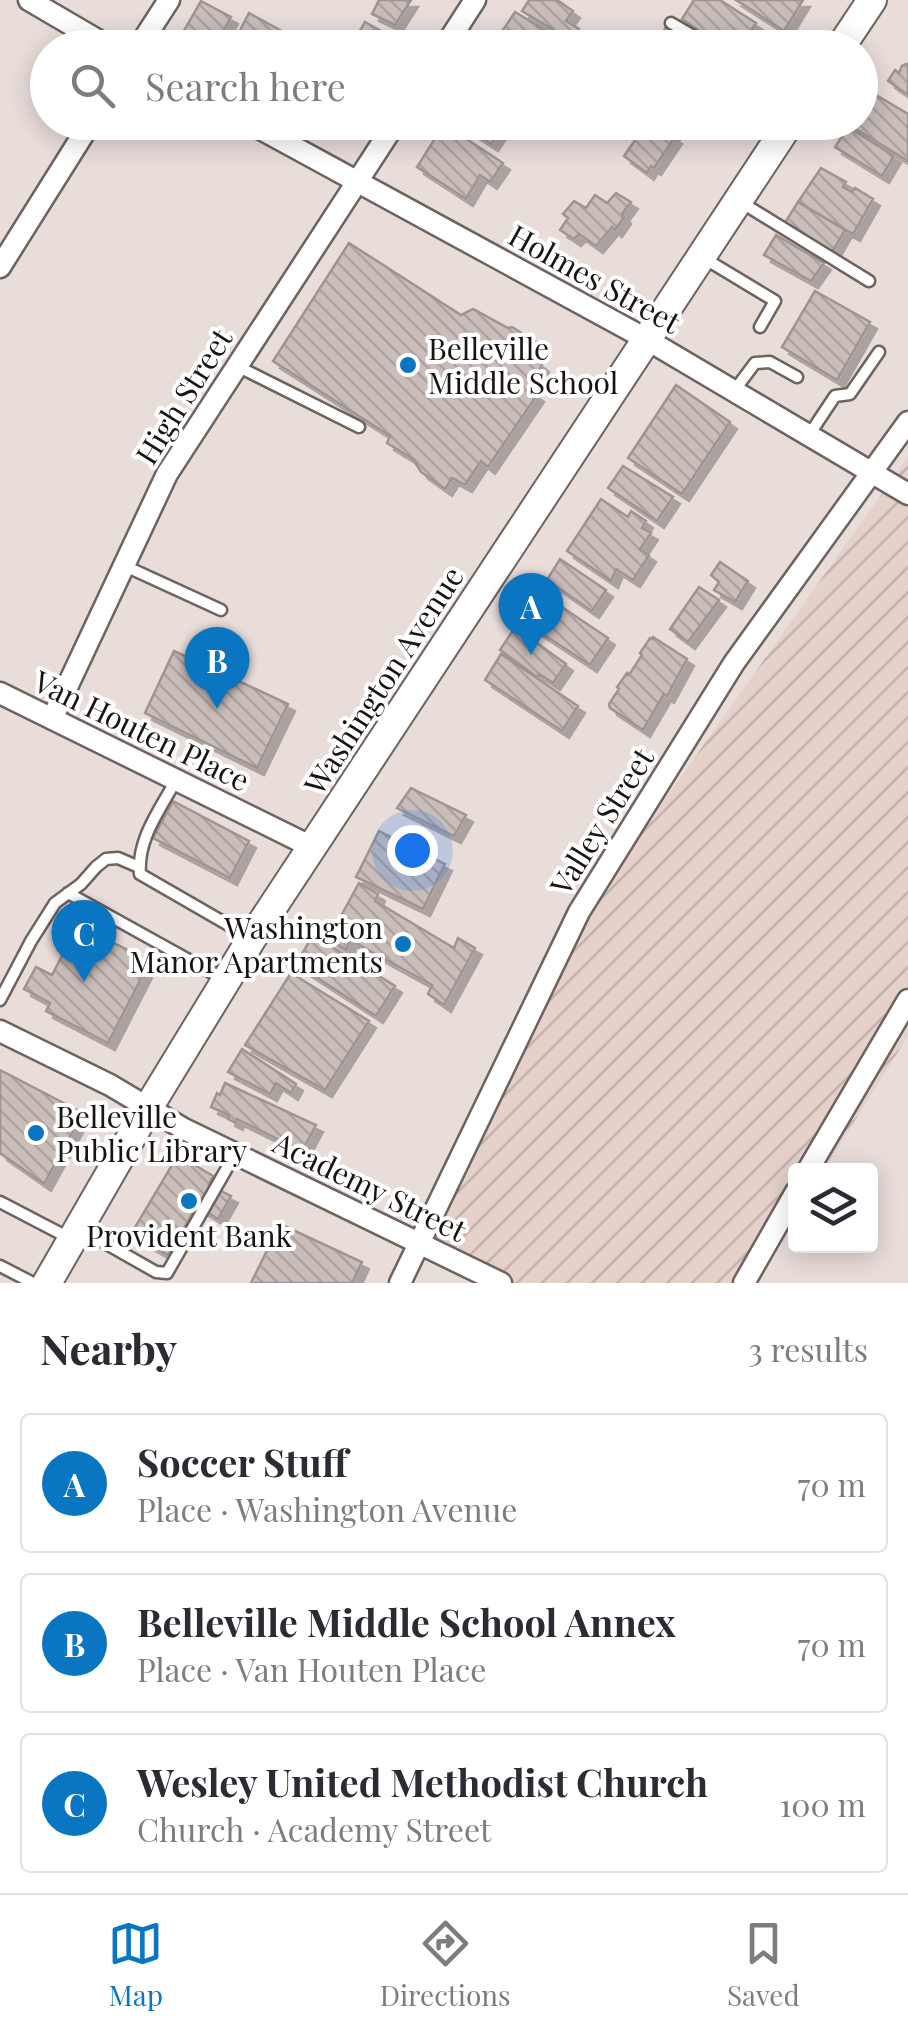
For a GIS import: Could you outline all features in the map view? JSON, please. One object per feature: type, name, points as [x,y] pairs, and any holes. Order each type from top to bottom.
[{"type":"main road","points":[[852,30],[872,0]]},
{"type":"main road","name":"Washington Avenue","points":[[47,1283],[252,938],[779,140]]},
{"type":"street","points":[[29,0],[80,30]]},
{"type":"street","points":[[150,30],[169,0]]},
{"type":"street","points":[[455,30],[474,0]]},
{"type":"street","points":[[0,267],[80,140]]},
{"type":"street","name":"Holmes Street","points":[[281,140],[646,338],[908,494]]},
{"type":"street","name":"High Street","points":[[52,719],[167,474],[385,140]]},
{"type":"street","name":"Valley Street","points":[[400,1283],[579,912],[734,663],[908,422]]},
{"type":"street","name":"Van Houten Place","points":[[0,694],[312,847]]},
{"type":"street","points":[[812,1163],[908,1000]]},
{"type":"street","name":"Academy Street","points":[[0,1031],[110,1086],[184,1129],[501,1283]]},
{"type":"street","points":[[744,1283],[788,1206]]},
{"type":"lane","points":[[671,23],[683,30]]},
{"type":"lane","points":[[738,200],[869,281]]},
{"type":"lane","points":[[701,256],[775,301],[760,327]]},
{"type":"lane","points":[[809,435],[835,396],[850,394],[879,352]]},
{"type":"lane","points":[[734,391],[756,363],[770,362],[797,377]]},
{"type":"lane","points":[[237,366],[359,427]]},
{"type":"lane","points":[[124,566],[221,610]]},
{"type":"lane","points":[[176,780],[142,844],[140,874],[252,938]]},
{"type":"lane","points":[[0,1000],[55,903],[106,859],[118,858],[139,867]]},
{"type":"lane","points":[[68,893],[226,980]]},
{"type":"lane","points":[[0,1202],[167,1274],[236,1154]]},
{"type":"lane","points":[[0,1266],[32,1283]]},
{"type":"shaded area","points":[[908,457],[908,1036],[828,1163],[788,1163],[788,1227],[754,1283],[501,1283],[423,1244],[614,871]]},
{"type":"building","points":[[379,0],[411,0],[395,25],[372,14]]},
{"type":"building","points":[[529,0],[557,0],[573,11],[566,21],[579,29],[554,30],[522,11]]},
{"type":"building","points":[[694,0],[720,0],[756,23],[753,30],[698,30],[682,19]]},
{"type":"building","points":[[736,0],[803,0],[782,30]]},
{"type":"building","points":[[201,1],[231,17],[224,30],[184,30]]},
{"type":"building","points":[[515,12],[545,30],[503,30]]},
{"type":"building","points":[[249,13],[280,30],[240,30]]},
{"type":"building","points":[[365,22],[379,30],[360,30]]},
{"type":"building","points":[[908,64],[908,95],[888,81],[895,70],[899,73]]},
{"type":"building","points":[[878,96],[908,114],[908,161],[874,140],[878,140]]},
{"type":"building","points":[[434,140],[468,140],[503,163],[490,182],[480,175],[466,199],[417,167]]},
{"type":"building","points":[[635,140],[673,140],[647,173],[624,156]]},
{"type":"building","points":[[840,140],[869,140],[894,156],[882,176],[835,147]]},
{"type":"building","points":[[821,168],[846,182],[843,187],[852,192],[855,188],[873,199],[853,234],[798,202]]},
{"type":"building","points":[[616,193],[631,202],[615,230],[612,227],[596,246],[579,234],[574,239],[560,230],[568,218],[563,214],[574,201],[586,208],[595,195],[607,203]]},
{"type":"building","points":[[798,202],[845,230],[832,252],[784,224]]},
{"type":"building","points":[[776,235],[824,263],[811,281],[764,255]]},
{"type":"building","name":"Belleville Middle School","points":[[349,243],[461,315],[473,309],[538,343],[529,355],[542,365],[528,388],[537,395],[488,467],[481,461],[465,485],[452,478],[445,489],[421,472],[413,459],[387,443],[390,436],[273,361]]},
{"type":"building","points":[[815,291],[870,322],[837,380],[782,347]]},
{"type":"building","points":[[676,385],[730,422],[682,494],[628,458]]},
{"type":"building","points":[[623,466],[673,497],[657,521],[608,488]]},
{"type":"building","points":[[601,499],[628,517],[631,511],[646,521],[642,528],[651,533],[640,549],[649,555],[633,580],[616,569],[611,581],[567,551]]},
{"type":"building","points":[[560,559],[606,590],[592,611],[547,580]]},
{"type":"building","points":[[720,562],[748,581],[735,602],[714,590],[719,582],[711,575]]},
{"type":"building","points":[[699,587],[719,600],[688,642],[670,629]]},
{"type":"building","points":[[544,595],[608,638],[590,665],[526,623]]},
{"type":"building","points":[[515,627],[566,664],[553,683],[539,674],[537,677],[500,650]]},
{"type":"building","points":[[653,637],[687,659],[643,730],[609,704]]},
{"type":"building","points":[[174,651],[288,704],[257,768],[145,713]]},
{"type":"building","points":[[501,654],[578,706],[562,731],[485,680]]},
{"type":"building","points":[[411,788],[466,815],[454,836],[397,808]]},
{"type":"building","points":[[173,801],[249,841],[230,878],[153,838]]},
{"type":"building","points":[[379,831],[445,864],[423,909],[356,877]]},
{"type":"building","name":"Washington Manor Apartments","points":[[359,883],[378,894],[375,901],[454,948],[458,938],[475,948],[444,1005],[428,994],[432,985],[350,940],[346,950],[329,938]]},
{"type":"building","points":[[78,925],[150,961],[108,1043],[46,1011],[50,1003],[24,989],[36,967],[52,975]]},
{"type":"building","points":[[313,935],[395,986],[376,1016],[296,964]]},
{"type":"building","points":[[291,973],[369,1021],[325,1090],[245,1045]]},
{"type":"building","points":[[242,1049],[296,1084],[291,1093],[276,1083],[270,1094],[228,1072]]},
{"type":"building","name":"Belleville Public Library","points":[[0,1070],[83,1113],[44,1184],[0,1153]]},
{"type":"building","points":[[225,1083],[316,1125],[302,1151],[237,1119],[236,1123],[211,1107]]},
{"type":"building","name":"Provident Bank","points":[[178,1155],[213,1176],[209,1185],[231,1196],[218,1219],[197,1206],[168,1255],[131,1234]]},
{"type":"building","points":[[280,1224],[362,1262],[352,1283],[251,1283]]},
{"type":"place","name":"Belleville Middle School","points":[[408,365]]},
{"type":"place","name":"Soccer Stuff","points":[[531,655]]},
{"type":"place","name":"Belleville Middle School Annex","points":[[217,709]]},
{"type":"place","name":"Washington Manor Apartments","points":[[403,944]]},
{"type":"place","name":"Wesley United Methodist Church","points":[[84,982]]},
{"type":"place","name":"Belleville Public Library","points":[[36,1133]]},
{"type":"place","name":"Provident Bank","points":[[189,1201]]}]
